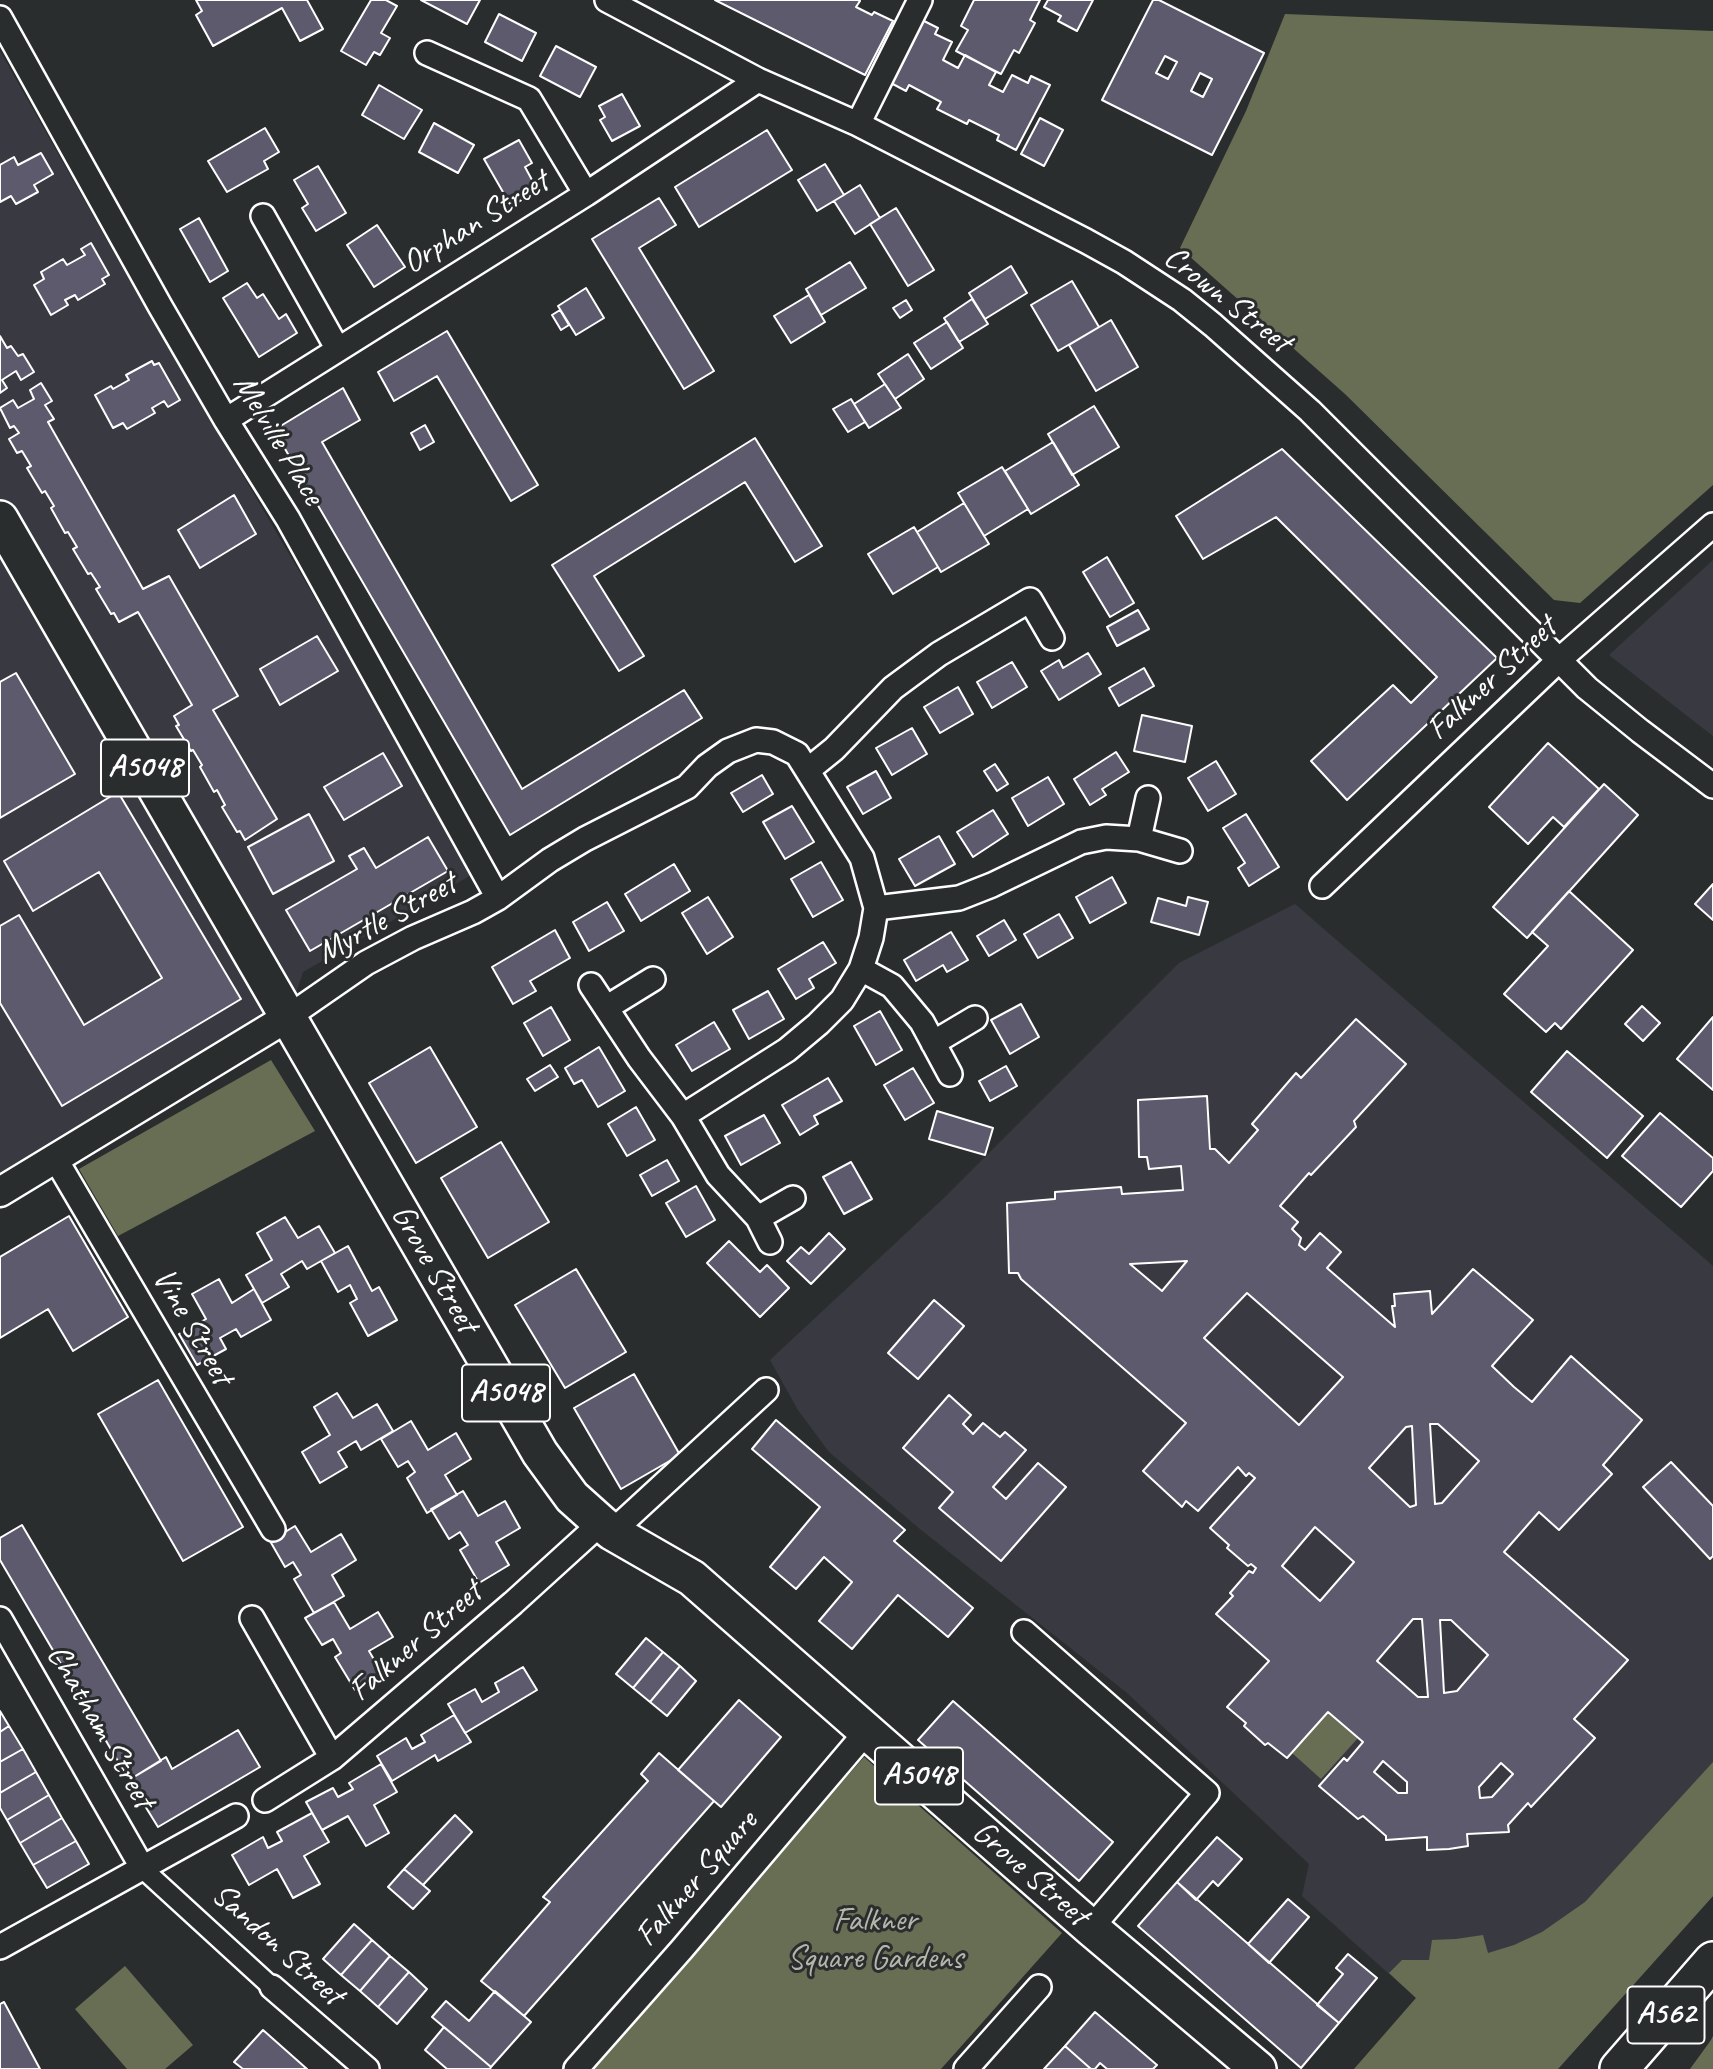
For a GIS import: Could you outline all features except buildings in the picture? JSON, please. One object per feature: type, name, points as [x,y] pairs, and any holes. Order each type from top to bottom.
[{"type":"highway","name":"A562","points":[[1619,2069],[1713,1961]]},
{"type":"main road","name":"Grove Street","points":[[0,519],[540,1453],[572,1497],[607,1528],[692,1578],[1091,1928],[1258,2069]]},
{"type":"street","name":"Crown Street","points":[[607,0],[758,80],[858,124],[1086,241],[1182,300],[1310,411],[1587,688],[1713,786]]},
{"type":"street","points":[[858,124],[920,0]]},
{"type":"street","name":"Melville Place","points":[[0,18],[153,294],[226,420],[288,519],[498,898]]},
{"type":"street","points":[[427,53],[529,99],[586,194]]},
{"type":"street","name":"Orphan Street","points":[[226,420],[586,194],[758,80]]},
{"type":"street","points":[[263,216],[337,348]]},
{"type":"street","name":"Falkner Street","points":[[1322,886],[1559,660],[1713,525]]},
{"type":"street","points":[[683,1116],[787,1050],[842,1000],[861,969],[876,908],[862,858],[808,770],[834,749],[893,688],[939,654],[1030,600],[1052,638]]},
{"type":"street","name":"Myrtle Street","points":[[0,1192],[248,1044],[366,963],[473,912],[585,839],[687,787],[707,766],[728,751],[756,740],[773,742],[797,754],[808,770]]},
{"type":"street","points":[[1139,839],[1148,798]]},
{"type":"street","points":[[876,908],[959,898],[1081,842],[1106,837],[1139,839],[1180,851]]},
{"type":"street","points":[[861,969],[892,986],[922,1022],[950,1074]]},
{"type":"street","points":[[606,1008],[653,979]]},
{"type":"street","points":[[591,985],[645,1066],[683,1116],[718,1175],[758,1217],[770,1242]]},
{"type":"street","points":[[933,1043],[975,1018]]},
{"type":"street","name":"Vine Street","points":[[55,1158],[273,1529]]},
{"type":"street","points":[[758,1217],[793,1198]]},
{"type":"street","name":"Falkner Street","points":[[265,1800],[332,1758],[513,1603],[607,1528],[766,1390]]},
{"type":"street","points":[[252,1618],[332,1758]]},
{"type":"street","name":"Chatham Street","points":[[0,1619],[143,1869]]},
{"type":"street","points":[[1024,1632],[1207,1793],[1091,1928]]},
{"type":"street","name":"Falkner Square","points":[[576,2069],[867,1731]]},
{"type":"street","points":[[0,1947],[236,1816]]},
{"type":"street","name":"Sandon Street","points":[[143,1869],[272,1987],[367,2069]]},
{"type":"street","points":[[966,2069],[1039,1987]]},
{"type":"shaded area","points":[[0,51],[152,320],[457,841],[473,874],[303,972],[288,1017],[0,1192]]},
{"type":"shaded area","points":[[1713,560],[1713,736],[1609,655]]},
{"type":"shaded area","points":[[1295,904],[1713,1266],[1713,1896],[1558,2069],[1354,2069],[1416,1998],[1302,1896],[1309,1864],[1126,1692],[920,1529],[829,1452],[798,1410],[770,1360],[945,1197],[1179,963]]},
{"type":"green space","points":[[1285,14],[1713,31],[1713,485],[1580,603],[1554,600],[1345,394],[1180,248],[1246,111]]},
{"type":"green space","points":[[271,1060],[315,1131],[118,1236],[79,1169]]},
{"type":"green space","points":[[1328,1712],[1358,1738],[1321,1779],[1292,1753]]},
{"type":"green space","name":"Falkner Square Gardens","points":[[864,1757],[1062,1933],[941,2069],[591,2069]]},
{"type":"green space","points":[[1713,1762],[1713,1896],[1558,2069],[1354,2069],[1416,1998],[1389,1973],[1402,1960],[1429,1960],[1432,1940],[1483,1935],[1488,1953],[1542,1932],[1585,1902]]},
{"type":"green space","points":[[125,1966],[193,2045],[165,2069],[127,2069],[75,2009]]},
{"type":"green space","points":[[1713,2036],[1713,2069],[1690,2069],[1711,2040]]}]
